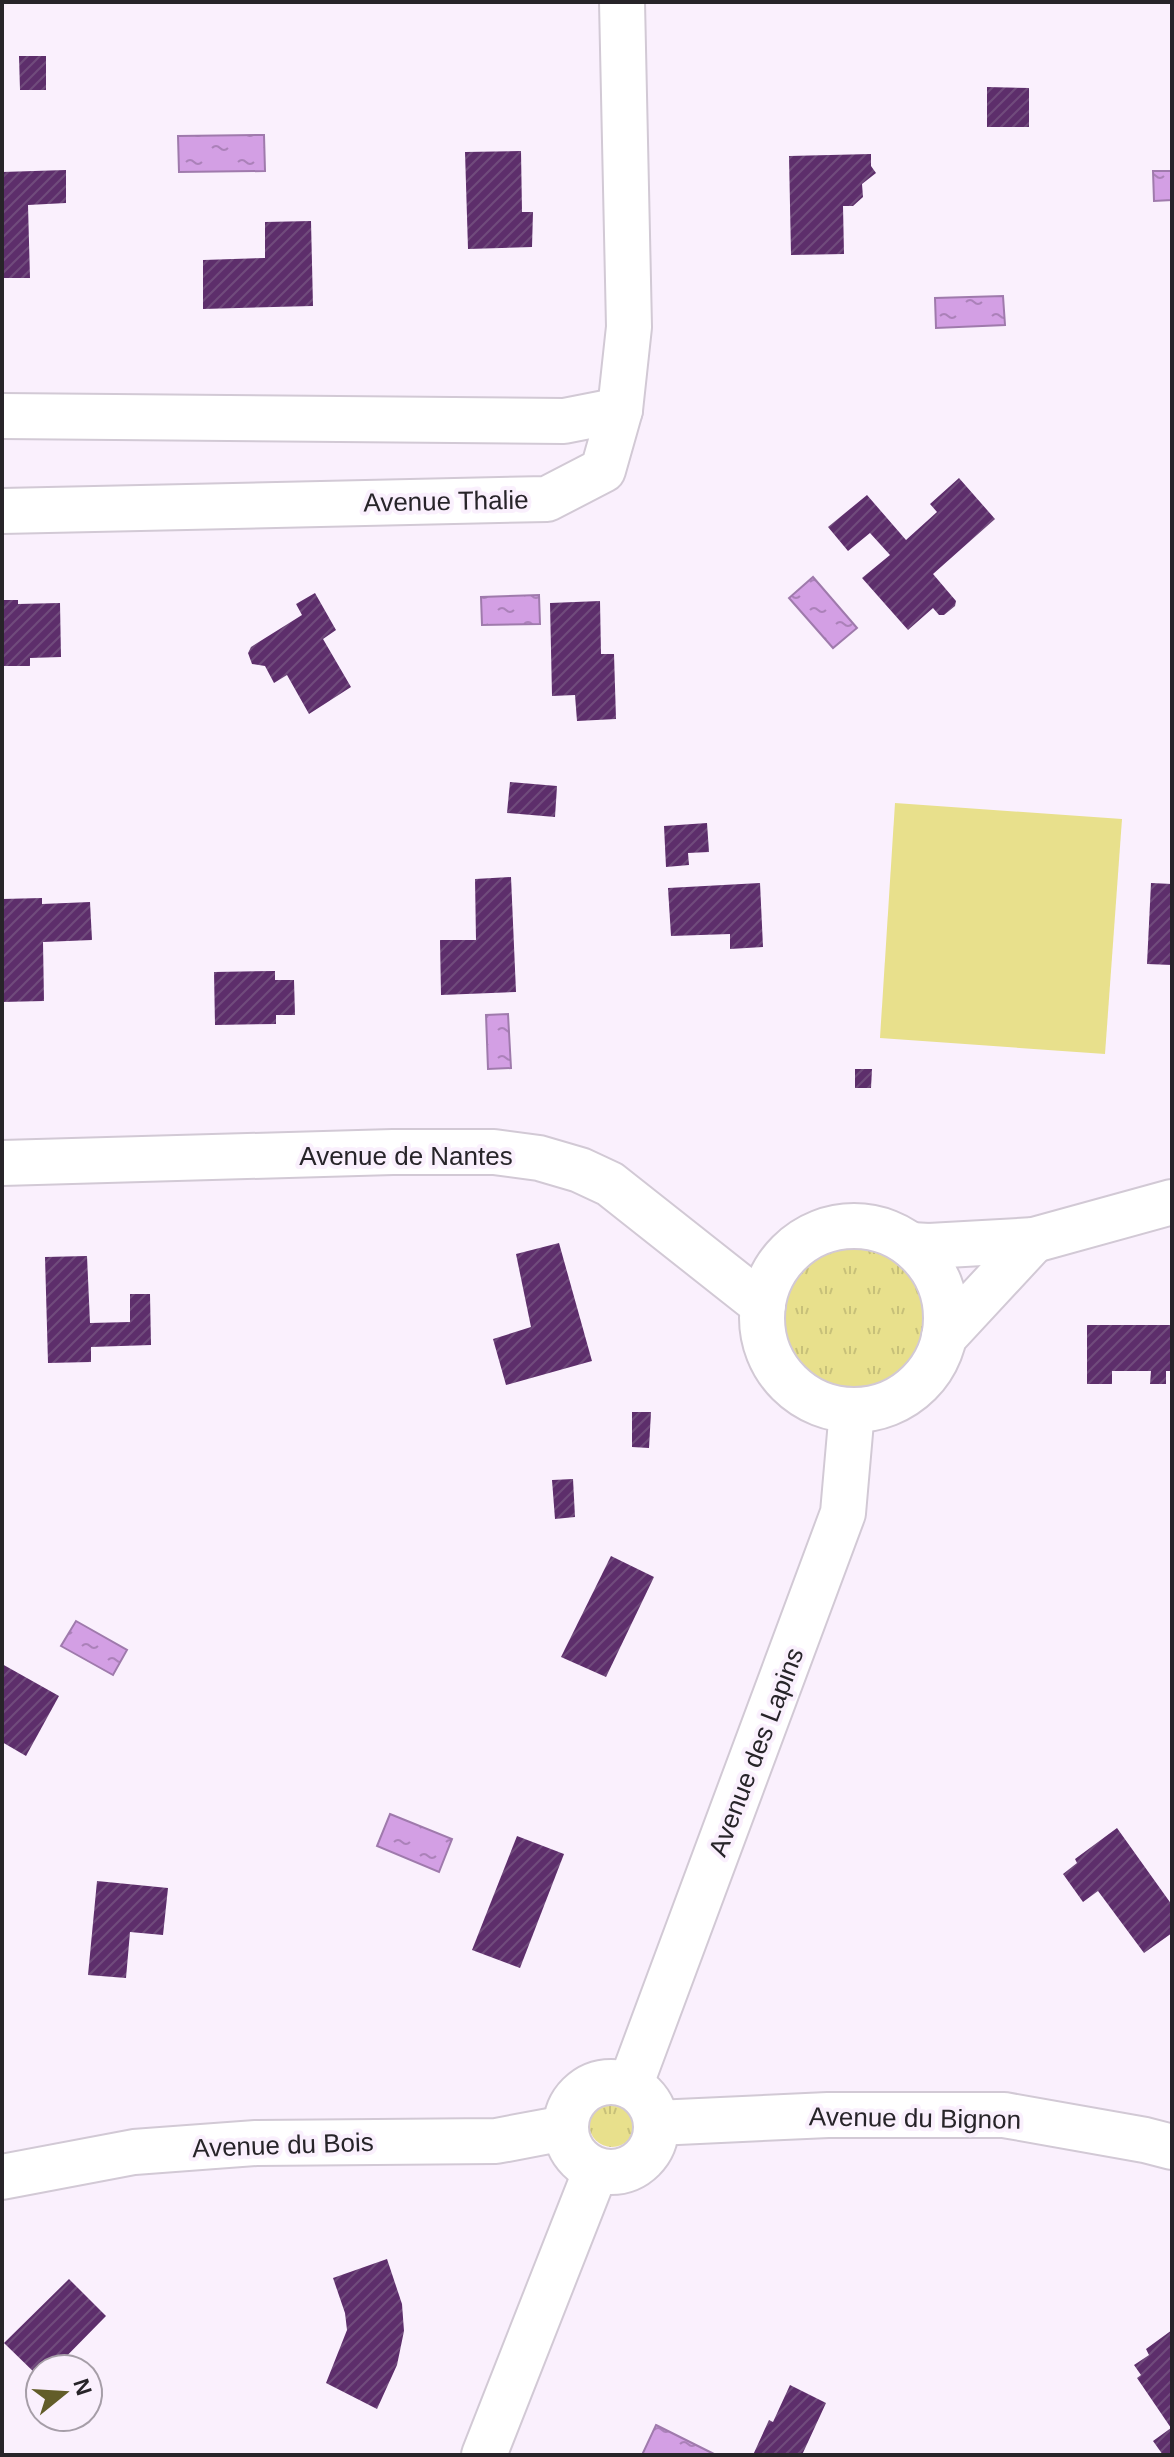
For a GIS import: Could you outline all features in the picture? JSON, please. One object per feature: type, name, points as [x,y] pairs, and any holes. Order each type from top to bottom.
[{"type":"street","name":"Avenue Thalie","points":[[2,511],[547,499],[603,470],[620,410],[629,327],[622,2]]},
{"type":"street","points":[[2,416],[564,421],[620,410]]},
{"type":"street","name":"Avenue de Nantes","points":[[2,1163],[393,1152],[494,1152],[539,1158],[580,1170],[610,1184],[763,1305]]},
{"type":"street","points":[[911,1245],[1034,1240],[1172,1202]]},
{"type":"street","points":[[859,1226],[886,1231],[911,1245],[928,1263],[941,1286],[946,1311],[944,1337],[933,1366],[912,1390],[884,1405],[852,1410],[822,1405],[795,1389],[775,1365],[764,1337],[763,1305],[771,1279],[785,1256],[807,1238],[832,1228],[859,1226]]},
{"type":"street","points":[[944,1337],[1034,1240]]},
{"type":"street","name":"Avenue des Lapins","points":[[630,2086],[843,1513],[852,1410]]},
{"type":"street","points":[[615,2082],[630,2086],[643,2095],[656,2123],[655,2138],[649,2152],[639,2163],[610,2173],[584,2164],[574,2154],[565,2128],[575,2099],[586,2089],[600,2083],[615,2082]]},
{"type":"street","name":"Avenue du Bignon","points":[[656,2123],[828,2115],[1004,2115],[1172,2147]]},
{"type":"street","name":"Avenue du Bois","points":[[2,2177],[134,2152],[256,2143],[496,2141],[565,2128]]},
{"type":"street","points":[[484,2455],[596,2170]]},
{"type":"green space","points":[[895,803],[1122,819],[1105,1054],[880,1038]]},
{"type":"green space","points":[[855,1240],[884,1246],[909,1263],[926,1288],[932,1317],[926,1346],[909,1371],[884,1388],[855,1394],[826,1388],[801,1371],[784,1346],[778,1317],[784,1288],[801,1263],[826,1246]]},
{"type":"green space","points":[[612,2101],[628,2108],[635,2124],[628,2140],[612,2147],[596,2140],[589,2124],[596,2108]]},
{"type":"water","points":[[264,135],[265,171],[179,172],[178,136]]},
{"type":"water","points":[[1153,171],[1172,171],[1172,200],[1154,201]]},
{"type":"water","points":[[1003,296],[1005,325],[936,328],[935,298]]},
{"type":"water","points":[[813,577],[857,628],[833,648],[789,598]]},
{"type":"water","points":[[539,595],[540,624],[482,625],[481,597]]},
{"type":"water","points":[[508,1014],[511,1068],[488,1069],[486,1015]]},
{"type":"water","points":[[76,1621],[127,1650],[113,1675],[61,1646]]},
{"type":"water","points":[[390,1814],[452,1839],[439,1872],[377,1846]]},
{"type":"water","points":[[656,2425],[716,2455],[642,2455]]},
{"type":"building","points":[[19,56],[46,56],[46,90],[20,90]]},
{"type":"building","points":[[987,87],[1029,88],[1029,127],[987,127]]},
{"type":"building","points":[[521,151],[522,212],[533,212],[532,247],[468,249],[465,152]]},
{"type":"building","points":[[871,154],[871,166],[876,173],[862,184],[863,197],[853,206],[843,206],[844,254],[791,255],[789,156]]},
{"type":"building","points":[[66,170],[66,203],[28,205],[30,278],[2,278],[2,172]]},
{"type":"building","points":[[311,221],[313,306],[203,309],[203,260],[265,258],[265,222]]},
{"type":"building","points":[[959,478],[995,519],[933,574],[956,601],[955,606],[944,615],[939,615],[933,608],[908,630],[862,578],[890,555],[870,533],[848,551],[828,527],[867,495],[906,540],[937,512],[930,504]]},
{"type":"building","points":[[315,593],[336,630],[323,639],[351,687],[309,714],[287,675],[274,683],[265,666],[252,664],[248,653],[251,647],[302,615],[296,604]]},
{"type":"building","points":[[2,600],[18,600],[18,604],[60,603],[61,657],[30,658],[30,666],[2,666]]},
{"type":"building","points":[[600,601],[601,654],[614,654],[616,719],[577,721],[575,695],[552,696],[550,603]]},
{"type":"building","points":[[510,782],[557,786],[555,817],[507,813]]},
{"type":"building","points":[[707,823],[709,852],[688,853],[689,865],[666,867],[664,826]]},
{"type":"building","points":[[511,877],[516,992],[441,995],[440,940],[476,940],[475,879]]},
{"type":"building","points":[[760,883],[763,947],[730,949],[730,934],[671,936],[668,888]]},
{"type":"building","points":[[1151,883],[1172,884],[1172,965],[1147,964]]},
{"type":"building","points":[[42,898],[42,904],[90,902],[92,940],[43,942],[44,1001],[2,1002],[2,899]]},
{"type":"building","points":[[275,971],[275,980],[294,980],[295,1015],[276,1015],[276,1024],[215,1025],[214,972]]},
{"type":"building","points":[[855,1069],[872,1069],[871,1088],[855,1088]]},
{"type":"building","points":[[559,1243],[592,1361],[506,1385],[493,1339],[531,1327],[516,1254]]},
{"type":"building","points":[[87,1256],[90,1323],[130,1322],[130,1294],[150,1294],[151,1345],[91,1347],[91,1362],[48,1363],[45,1257]]},
{"type":"building","points":[[1087,1325],[1172,1325],[1172,1371],[1166,1371],[1166,1384],[1150,1384],[1151,1371],[1112,1371],[1112,1384],[1087,1384]]},
{"type":"building","points":[[632,1412],[651,1412],[649,1448],[632,1447]]},
{"type":"building","points":[[573,1479],[575,1517],[555,1519],[552,1480]]},
{"type":"building","points":[[611,1556],[654,1577],[606,1677],[561,1657]]},
{"type":"building","points":[[2,1664],[59,1696],[26,1756],[2,1742]]},
{"type":"building","points":[[1117,1828],[1172,1905],[1172,1933],[1144,1953],[1098,1891],[1083,1902],[1063,1874],[1077,1863],[1075,1859]]},
{"type":"building","points":[[517,1836],[564,1854],[520,1968],[472,1950]]},
{"type":"building","points":[[97,1881],[168,1888],[163,1935],[130,1932],[126,1978],[88,1975]]},
{"type":"building","points":[[387,2259],[402,2304],[404,2331],[397,2365],[377,2409],[326,2383],[347,2330],[345,2313],[333,2278]]},
{"type":"building","points":[[69,2279],[106,2316],[70,2353],[24,2353],[24,2362],[4,2343]]},
{"type":"building","points":[[1172,2330],[1172,2455],[1163,2455],[1153,2441],[1171,2428],[1137,2378],[1141,2375],[1134,2365],[1149,2355],[1146,2349]]},
{"type":"building","points":[[790,2385],[826,2403],[802,2455],[753,2455],[769,2420],[773,2422]]}]
